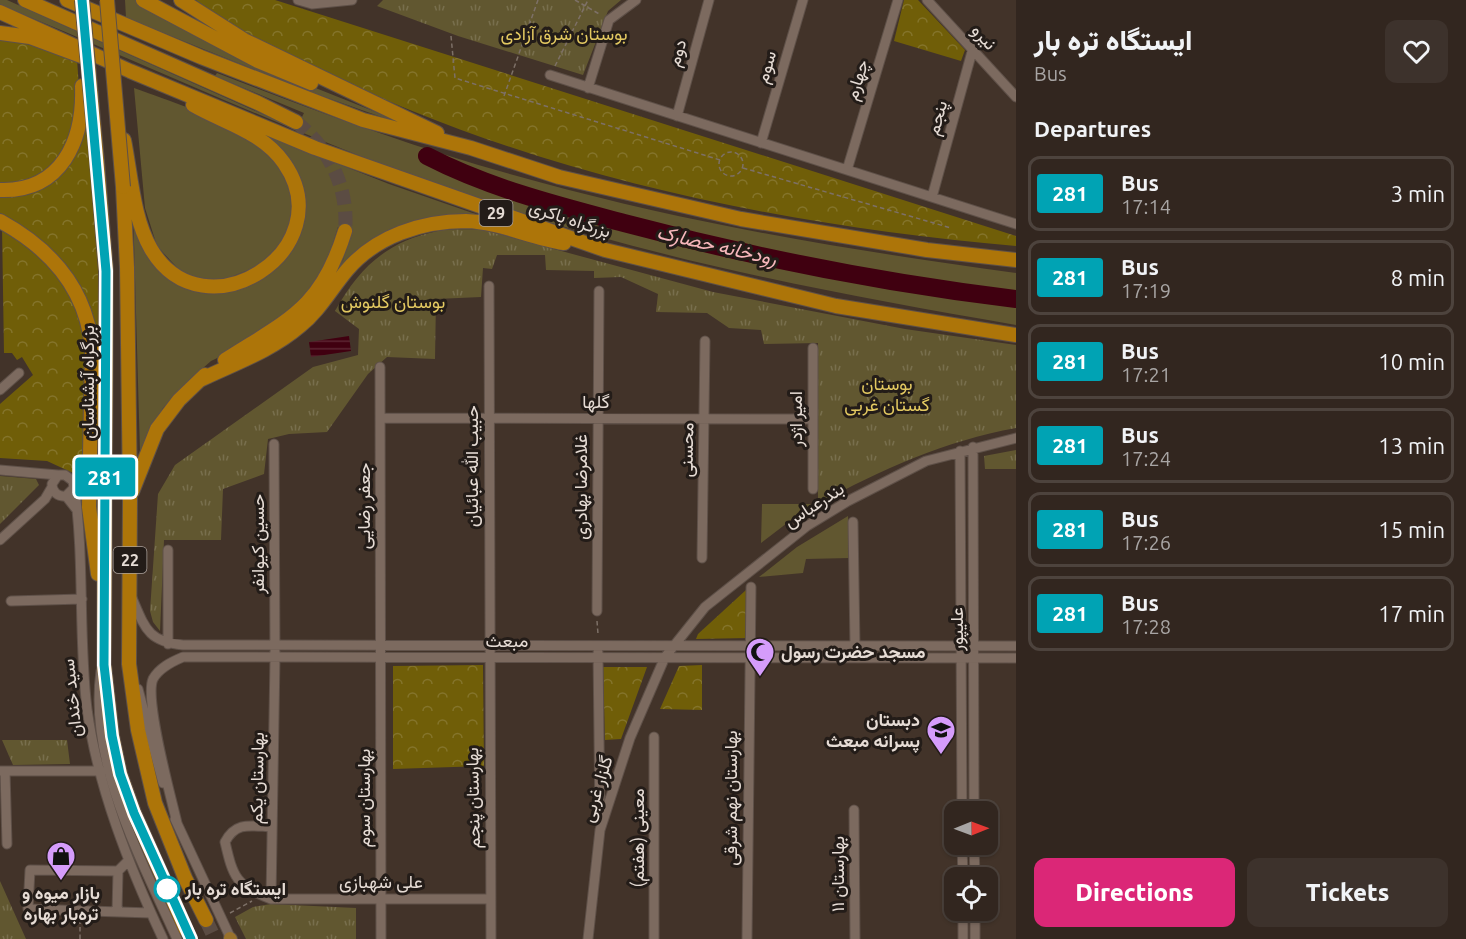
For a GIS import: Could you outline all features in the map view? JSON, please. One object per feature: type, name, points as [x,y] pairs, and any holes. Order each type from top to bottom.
[{"type":"highway","points":[[25,0],[296,122]]},
{"type":"highway","name":"بزرگراه باکری","points":[[67,0],[169,44],[363,120],[471,148],[559,177],[741,219],[927,250],[1016,260]]},
{"type":"highway","name":"بزرگراه آبشناسان","points":[[82,0],[106,271],[104,648],[112,736],[120,774],[182,935]]},
{"type":"highway","name":"22","points":[[107,0],[118,112],[127,267],[130,675],[144,766],[168,840],[206,920]]},
{"type":"highway","points":[[143,0],[258,61],[314,84],[384,108]]},
{"type":"highway","points":[[181,0],[244,40],[471,148]]},
{"type":"highway","name":"بزرگراه باکری","points":[[0,12],[126,69],[344,159],[605,250],[836,306],[1016,335]]},
{"type":"highway","points":[[0,190],[36,183],[62,164],[79,132],[84,19]]},
{"type":"highway","points":[[0,33],[30,37],[126,69]]},
{"type":"highway","points":[[118,112],[141,227],[150,248],[161,262],[185,278],[213,286],[234,285],[250,279],[276,261],[289,241],[297,213],[293,182],[284,163],[268,146],[252,134],[212,116],[145,77]]},
{"type":"highway","points":[[200,380],[280,341],[301,326],[358,259],[389,239],[413,228],[442,222],[469,221],[538,239],[605,250]]},
{"type":"highway","points":[[0,222],[24,234],[60,266],[75,291],[88,324],[92,360],[89,507],[104,602]]},
{"type":"highway","points":[[130,496],[157,429],[179,400],[215,366],[276,330],[301,310],[330,270],[345,231]]},
{"type":"street","points":[[298,0],[312,2],[352,0]]},
{"type":"street","points":[[588,88],[609,20],[636,0]]},
{"type":"street","name":"دوم","points":[[677,116],[709,0]]},
{"type":"street","name":"سوم","points":[[761,142],[803,0]]},
{"type":"street","name":"چهارم","points":[[847,170],[898,0]]},
{"type":"street","name":"نیرو","points":[[927,0],[1016,97]]},
{"type":"street","name":"پنجم","points":[[932,197],[973,48]]},
{"type":"street","points":[[550,75],[1016,224]]},
{"type":"street","name":"حبیب الله عبائیان","points":[[488,657],[489,286]]},
{"type":"street","name":"غلامرضا بهادری","points":[[597,611],[598,291]]},
{"type":"street","name":"محسنی","points":[[702,558],[705,341]]},
{"type":"street","name":"امیر اژدر","points":[[813,348],[813,489]]},
{"type":"street","name":"جعفر رضایی","points":[[380,367],[381,657]]},
{"type":"street","points":[[0,390],[19,373]]},
{"type":"street","name":"گلها","points":[[380,418],[813,419]]},
{"type":"street","name":"بندرعباس","points":[[665,657],[705,607],[807,526],[926,461],[973,447],[1016,438]]},
{"type":"street","name":"حسین کیوانفر","points":[[274,444],[275,657]]},
{"type":"street","name":"علیپور","points":[[973,447],[974,801]]},
{"type":"street","name":"علیپور","points":[[960,451],[962,801]]},
{"type":"street","points":[[0,470],[69,476],[74,485],[72,492],[45,499]]},
{"type":"street","points":[[41,474],[78,513]]},
{"type":"street","points":[[0,540],[45,499],[58,475]]},
{"type":"street","name":"سید خندان","points":[[74,485],[78,513],[87,708],[100,771],[129,860],[163,939]]},
{"type":"street","points":[[853,522],[855,646]]},
{"type":"street","points":[[129,592],[143,624],[153,638],[168,644],[168,550]]},
{"type":"street","name":"بهارستان نهم شرقی","points":[[747,939],[751,587]]},
{"type":"street","points":[[11,601],[82,599]]},
{"type":"street","name":"مبعث","points":[[168,644],[1016,646]]},
{"type":"street","points":[[598,645],[600,830]]},
{"type":"street","points":[[129,646],[159,771],[177,823],[231,939]]},
{"type":"street","name":"مبعث","points":[[177,823],[154,720],[152,682],[159,670],[183,657],[1016,658]]},
{"type":"street","name":"بهارستان یکم","points":[[271,898],[275,657]]},
{"type":"street","name":"بهارستان سوم","points":[[381,657],[381,939]]},
{"type":"street","name":"بهارستان پنجم","points":[[488,657],[491,939]]},
{"type":"street","name":"گلزار غربی","points":[[588,939],[600,830],[630,738],[665,657]]},
{"type":"street","name":"معینی (هفتم)","points":[[654,737],[654,939]]},
{"type":"street","points":[[7,844],[3,771],[100,771]]},
{"type":"street","name":"بهارستان ۱۱","points":[[854,810],[855,939]]},
{"type":"street","points":[[271,898],[243,887],[234,876],[225,842],[231,831],[240,825],[272,827]]},
{"type":"street","points":[[117,912],[118,871],[129,860]]},
{"type":"street","points":[[118,871],[30,870],[28,909],[151,913]]},
{"type":"street","name":"علی شهبازی","points":[[271,898],[490,899]]},
{"type":"street","points":[[963,921],[963,939]]},
{"type":"street","points":[[975,921],[975,939]]},
{"type":"path","points":[[504,95],[538,0]]},
{"type":"path","points":[[575,0],[609,20]]},
{"type":"path","points":[[550,75],[588,0]]},
{"type":"path","points":[[451,36],[455,78],[720,160]]},
{"type":"path","points":[[733,152],[741,156],[743,168],[735,176],[727,176],[720,168],[720,160],[725,153],[733,152]]},
{"type":"path","points":[[743,168],[951,228]]},
{"type":"path","points":[[597,611],[598,645]]},
{"type":"path","points":[[228,915],[253,901],[271,898]]},
{"type":"path","points":[[80,911],[80,939]]},
{"type":"green space","points":[[0,0],[7,0],[296,129],[304,113],[215,76],[217,73],[417,146],[498,171],[598,197],[776,235],[896,256],[1016,273],[1016,325],[816,288],[684,259],[554,224],[488,203],[303,133],[0,5]]},
{"type":"green space","points":[[125,0],[135,0],[273,71],[441,138],[305,90],[126,18]]},
{"type":"green space","points":[[196,0],[275,0],[1016,236],[1016,246],[926,237],[745,208],[656,189],[568,165],[481,137],[397,105],[252,38],[222,21]]},
{"type":"green space","name":"بوستان شرق آزادی","points":[[383,0],[621,0],[608,11],[583,75],[458,36],[377,6]]},
{"type":"green space","points":[[904,0],[918,0],[965,50],[961,61],[894,41]]},
{"type":"green space","points":[[0,36],[11,36],[77,59],[79,88],[72,143],[41,177],[0,187]]},
{"type":"green space","points":[[134,88],[211,117],[238,131],[262,147],[280,166],[291,189],[293,216],[287,233],[271,261],[218,282],[183,274],[157,246],[145,208]]},
{"type":"green space","points":[[85,90],[97,228],[100,358],[92,324],[79,293],[0,217],[0,195],[62,170]]},
{"type":"green space","points":[[211,113],[389,184],[539,236],[493,222],[393,232],[314,308],[343,260],[352,230],[338,227],[326,266],[298,307],[234,350],[211,361],[186,383],[163,408],[140,452],[133,208],[135,219],[181,281],[266,275],[291,247],[293,171]]},
{"type":"green space","points":[[2,226],[21,237],[64,280],[85,329],[86,479],[47,461],[0,458],[0,404],[33,375],[22,357],[17,360],[12,353],[4,353]]},
{"type":"green space","points":[[480,229],[713,292],[905,329],[1016,345],[1016,428],[964,440],[914,458],[866,479],[818,504],[818,343],[764,344],[761,330],[729,328],[707,313],[656,312],[658,294],[621,277],[594,278],[594,271],[546,270],[545,255],[497,255],[492,269],[483,268],[481,297],[436,299],[435,359],[387,357],[368,374],[327,432],[289,434],[268,439],[264,474],[223,489],[221,540],[164,540],[160,631],[153,622],[150,611],[158,494],[175,465],[313,367],[358,355],[359,329],[335,311],[354,282],[376,259],[389,249],[420,236],[443,230]]},
{"type":"green space","points":[[1016,450],[1016,469],[985,469],[984,456]]},
{"type":"green space","points":[[0,476],[36,479],[39,485],[0,524]]},
{"type":"green space","points":[[762,504],[812,504],[761,543]]},
{"type":"green space","points":[[848,516],[850,558],[806,559],[803,573],[759,577],[797,547]]},
{"type":"green space","points":[[746,590],[748,638],[696,639],[698,634]]},
{"type":"green space","points":[[483,665],[484,766],[393,769],[393,666]]},
{"type":"green space","points":[[702,665],[702,710],[660,709],[679,666]]},
{"type":"green space","points":[[603,667],[647,667],[621,739],[605,740]]},
{"type":"green space","points":[[2,740],[67,740],[70,764],[13,765]]},
{"type":"green space","points":[[0,881],[26,939],[0,939]]},
{"type":"green space","points":[[271,904],[356,908],[356,939],[246,939],[235,917],[253,907]]},
{"type":"shaded area","points":[[349,336],[351,351],[311,357],[309,342]]},
{"type":"waterway","name":"رودخانه حصارک","points":[[427,156],[523,195],[672,235],[769,258],[868,277],[1016,299]]},
{"type":"tunnel","points":[[296,122],[318,144],[334,170],[344,199],[345,231]]},
{"type":"tunnel","points":[[206,920],[215,939]]},
{"type":"bus line","name":"281","points":[[82,0],[92,91],[106,271],[104,665],[112,736],[120,774],[134,813],[191,939]]},
{"type":"place","name":"مسجد حضرت رسول","points":[[760,678]]},
{"type":"place","name":"دبستان پسرانه مبعث","points":[[941,756]]},
{"type":"place","name":"بازار میوه و تره‌بار بهاره","points":[[61,882]]},
{"type":"place","name":"ایستگاه تره بار","points":[[167,889]]},
{"type":"park label","name":"بوستان گلنوش","points":[[393,302]]},
{"type":"park label","name":"بوستان گستان غربی","points":[[887,394]]}]
